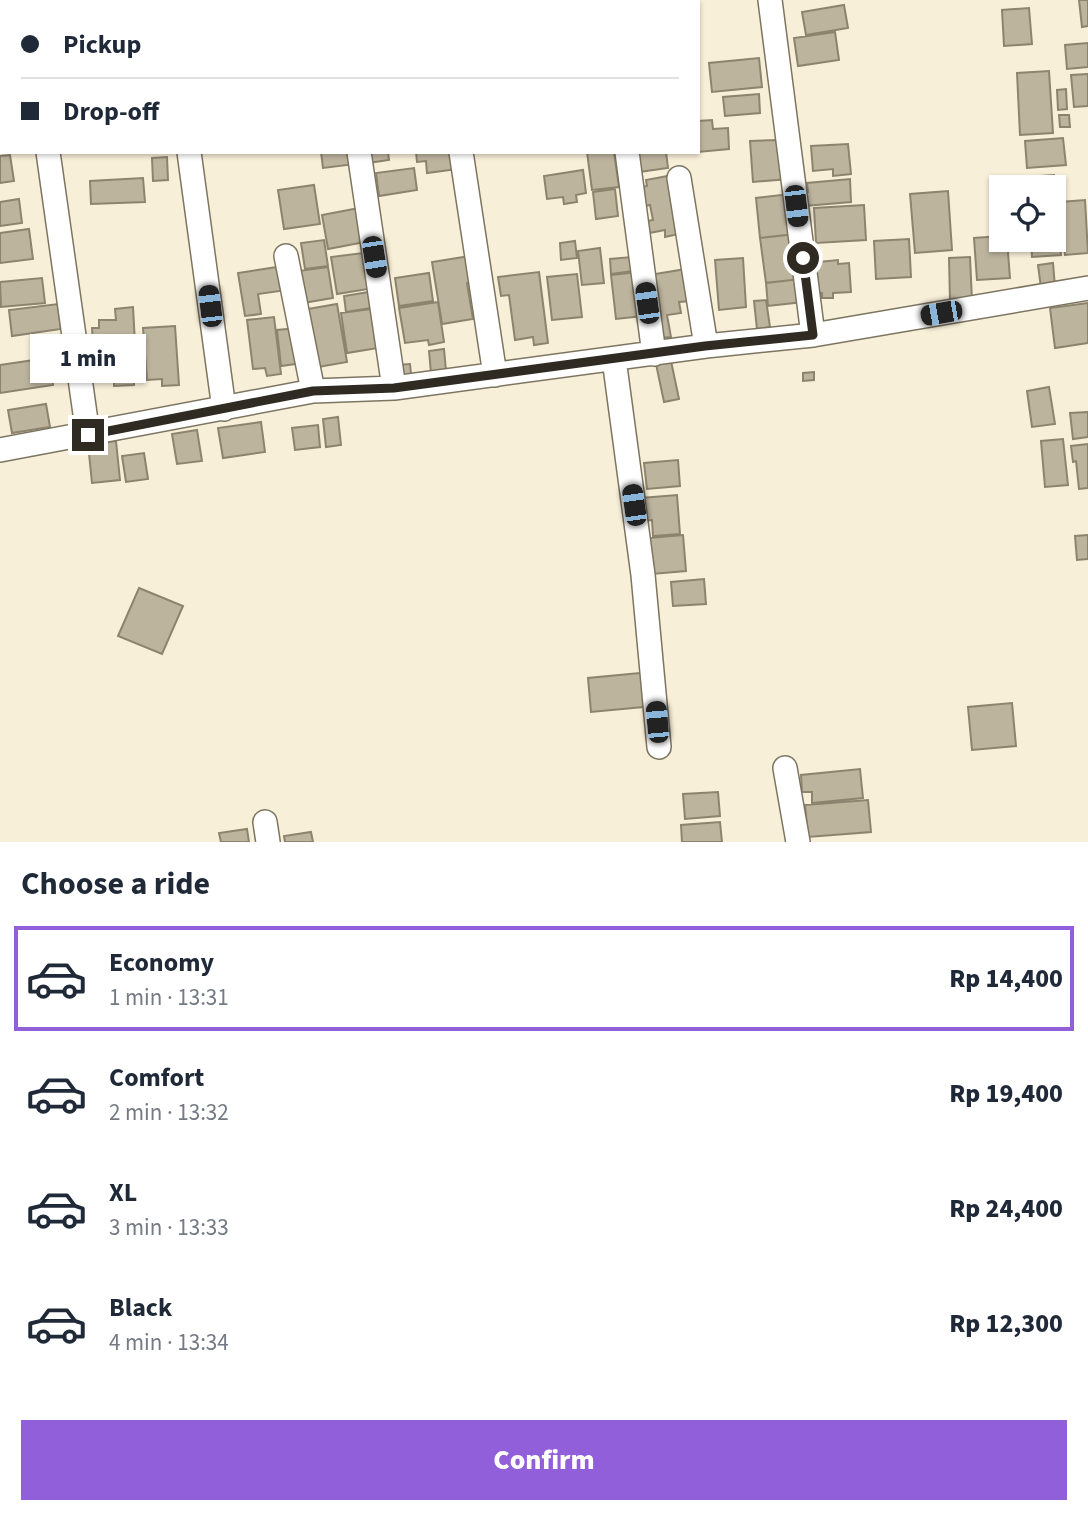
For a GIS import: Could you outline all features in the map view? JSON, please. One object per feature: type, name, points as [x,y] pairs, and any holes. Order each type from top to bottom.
[{"type":"street","points":[[769,0],[813,335]]},
{"type":"street","points":[[48,154],[88,435]]},
{"type":"street","points":[[189,154],[224,409]]},
{"type":"street","points":[[359,154],[394,388]]},
{"type":"street","points":[[461,154],[495,375]]},
{"type":"street","points":[[627,154],[654,354]]},
{"type":"street","points":[[679,178],[705,346]]},
{"type":"street","points":[[286,256],[313,391]]},
{"type":"street","points":[[0,450],[313,391],[394,388],[705,346],[813,335],[1088,288]]},
{"type":"street","points":[[614,359],[643,575],[659,747]]},
{"type":"street","points":[[785,768],[798,842]]},
{"type":"building","points":[[1079,0],[1088,0],[1088,26],[1082,27]]},
{"type":"building","points":[[844,5],[848,28],[806,35],[802,12]]},
{"type":"building","points":[[1029,8],[1032,44],[1004,46],[1002,10]]},
{"type":"building","points":[[835,32],[839,60],[798,66],[794,38]]},
{"type":"building","points":[[1088,43],[1088,67],[1067,69],[1065,45]]},
{"type":"building","points":[[759,58],[762,87],[712,92],[709,63]]},
{"type":"building","points":[[1049,71],[1053,133],[1020,135],[1017,73]]},
{"type":"building","points":[[1088,74],[1088,106],[1074,107],[1071,75]]},
{"type":"building","points":[[1066,89],[1067,109],[1058,110],[1057,90]]},
{"type":"building","points":[[759,94],[760,113],[725,116],[723,97]]},
{"type":"building","points":[[1059,115],[1069,115],[1070,127],[1060,127]]},
{"type":"building","points":[[712,120],[713,129],[728,128],[729,149],[700,152],[700,121]]},
{"type":"building","points":[[1063,138],[1066,165],[1027,168],[1025,141]]},
{"type":"building","points":[[778,140],[788,179],[753,182],[750,141]]},
{"type":"building","points":[[848,144],[851,174],[833,176],[833,169],[813,171],[811,146]]},
{"type":"building","points":[[321,154],[354,154],[356,164],[323,168]]},
{"type":"building","points":[[366,154],[388,154],[389,160],[368,163]]},
{"type":"building","points":[[416,154],[456,154],[458,169],[427,173],[426,161],[417,162]]},
{"type":"building","points":[[587,154],[614,154],[619,187],[592,190]]},
{"type":"building","points":[[630,154],[666,154],[668,168],[632,173]]},
{"type":"building","points":[[10,155],[14,181],[0,183],[0,156]]},
{"type":"building","points":[[167,157],[168,180],[153,181],[152,158]]},
{"type":"building","points":[[414,168],[417,190],[379,196],[376,173]]},
{"type":"building","points":[[583,170],[586,193],[576,195],[577,202],[564,204],[563,197],[547,199],[544,176]]},
{"type":"building","points":[[673,175],[683,233],[665,237],[665,230],[644,234],[641,222],[653,220],[650,205],[638,207],[635,189],[647,186],[646,180]]},
{"type":"building","points":[[143,178],[145,202],[91,204],[90,181]]},
{"type":"building","points":[[850,179],[851,202],[805,206],[804,193],[808,192],[807,183]]},
{"type":"building","points":[[314,185],[320,224],[284,229],[278,190]]},
{"type":"building","points":[[615,189],[618,216],[596,219],[593,192]]},
{"type":"building","points":[[948,191],[952,250],[915,253],[910,194]]},
{"type":"building","points":[[790,194],[795,234],[760,238],[756,198]]},
{"type":"building","points":[[19,199],[22,223],[0,226],[0,202]]},
{"type":"building","points":[[1085,200],[1088,253],[1065,255],[1066,202]]},
{"type":"building","points":[[864,205],[866,240],[816,243],[814,208]]},
{"type":"building","points":[[359,208],[365,242],[328,249],[322,215]]},
{"type":"building","points":[[29,229],[33,259],[0,263],[0,233]]},
{"type":"building","points":[[795,234],[800,279],[766,283],[760,238]]},
{"type":"building","points":[[989,237],[989,252],[1008,252],[1010,278],[977,280],[974,238]]},
{"type":"building","points":[[909,239],[911,277],[876,279],[874,241]]},
{"type":"building","points":[[324,240],[328,266],[305,269],[301,243]]},
{"type":"building","points":[[575,241],[577,258],[561,260],[560,243]]},
{"type":"building","points":[[600,248],[604,283],[582,285],[578,251]]},
{"type":"building","points":[[1032,252],[1061,252],[1061,255],[1032,257]]},
{"type":"building","points":[[363,253],[368,289],[337,294],[331,257]]},
{"type":"building","points":[[470,256],[474,282],[467,283],[473,319],[442,324],[432,262]]},
{"type":"building","points":[[632,257],[633,271],[611,274],[610,259]]},
{"type":"building","points":[[970,257],[972,301],[950,302],[949,258]]},
{"type":"building","points":[[743,258],[746,307],[719,310],[715,260]]},
{"type":"building","points":[[838,260],[838,264],[849,263],[851,292],[833,293],[833,298],[822,298],[822,293],[810,294],[808,263]]},
{"type":"building","points":[[1053,263],[1055,287],[1041,288],[1038,265]]},
{"type":"building","points":[[284,266],[287,290],[258,294],[261,314],[245,316],[238,273]]},
{"type":"building","points":[[328,267],[333,298],[303,303],[298,271]]},
{"type":"building","points":[[686,269],[691,301],[679,302],[681,313],[667,315],[671,337],[659,338],[649,275]]},
{"type":"building","points":[[539,272],[548,343],[534,345],[533,337],[515,340],[509,295],[501,296],[498,277]]},
{"type":"building","points":[[638,272],[643,316],[616,319],[611,275]]},
{"type":"building","points":[[429,273],[433,301],[399,306],[395,278]]},
{"type":"building","points":[[577,274],[582,317],[552,320],[547,277]]},
{"type":"building","points":[[42,278],[45,303],[1,307],[0,282]]},
{"type":"building","points":[[800,279],[803,302],[768,306],[766,283]]},
{"type":"building","points":[[369,292],[371,308],[346,312],[344,296]]},
{"type":"building","points":[[766,300],[770,327],[757,329],[754,301]]},
{"type":"building","points":[[438,302],[444,342],[429,345],[428,340],[405,343],[399,308]]},
{"type":"building","points":[[1088,303],[1088,343],[1055,348],[1050,308]]},
{"type":"building","points":[[58,304],[61,329],[12,336],[9,310]]},
{"type":"building","points":[[337,304],[347,362],[312,368],[302,310]]},
{"type":"building","points":[[133,307],[135,343],[93,345],[92,328],[99,328],[99,320],[116,320],[115,309]]},
{"type":"building","points":[[378,308],[384,347],[347,353],[341,313]]},
{"type":"building","points":[[274,317],[281,374],[267,376],[265,368],[253,369],[247,320]]},
{"type":"building","points":[[175,326],[179,385],[162,386],[162,379],[147,380],[143,328]]},
{"type":"building","points":[[298,328],[303,363],[281,366],[277,330]]},
{"type":"building","points":[[444,349],[446,371],[431,373],[429,351]]},
{"type":"building","points":[[134,351],[134,385],[114,386],[114,365],[103,365],[103,352]]},
{"type":"building","points":[[48,358],[53,385],[0,393],[0,365]]},
{"type":"building","points":[[671,361],[679,399],[664,402],[656,364]]},
{"type":"building","points":[[410,364],[411,374],[398,376],[397,365]]},
{"type":"building","points":[[814,372],[814,380],[803,381],[803,373]]},
{"type":"building","points":[[1049,387],[1055,424],[1032,427],[1027,391]]},
{"type":"building","points":[[46,404],[50,427],[12,433],[8,410]]},
{"type":"building","points":[[1088,412],[1088,437],[1073,439],[1070,413]]},
{"type":"building","points":[[338,417],[341,445],[326,447],[323,419]]},
{"type":"building","points":[[261,422],[265,452],[223,458],[218,428]]},
{"type":"building","points":[[318,425],[320,447],[295,450],[292,428]]},
{"type":"building","points":[[197,430],[202,461],[177,464],[172,434]]},
{"type":"building","points":[[1063,439],[1068,485],[1045,487],[1041,441]]},
{"type":"building","points":[[116,441],[120,480],[92,483],[88,444]]},
{"type":"building","points":[[1088,444],[1088,488],[1079,489],[1076,461],[1073,462],[1071,446]]},
{"type":"building","points":[[144,453],[148,479],[126,482],[122,456]]},
{"type":"building","points":[[678,460],[680,486],[647,489],[644,463]]},
{"type":"building","points":[[677,495],[680,534],[653,536],[652,520],[643,521],[641,498]]},
{"type":"building","points":[[683,535],[686,571],[652,574],[649,538]]},
{"type":"building","points":[[1088,535],[1088,559],[1077,560],[1075,536]]},
{"type":"building","points":[[704,579],[706,604],[673,606],[671,582]]},
{"type":"building","points":[[139,588],[183,606],[162,654],[118,636]]},
{"type":"building","points":[[650,672],[654,706],[591,712],[588,678]]},
{"type":"building","points":[[1012,703],[1016,746],[972,750],[968,707]]},
{"type":"building","points":[[860,769],[863,798],[812,803],[812,792],[802,792],[801,775]]},
{"type":"building","points":[[718,792],[720,816],[685,819],[683,794]]},
{"type":"building","points":[[868,800],[871,832],[808,837],[805,805]]},
{"type":"building","points":[[720,822],[722,842],[682,842],[681,825]]},
{"type":"building","points":[[247,829],[249,842],[221,842],[219,833]]},
{"type":"building","points":[[311,832],[313,842],[285,842],[284,836]]},
{"type":"route","points":[[88,435],[313,391],[394,388],[705,346],[813,335],[803,258]]}]
